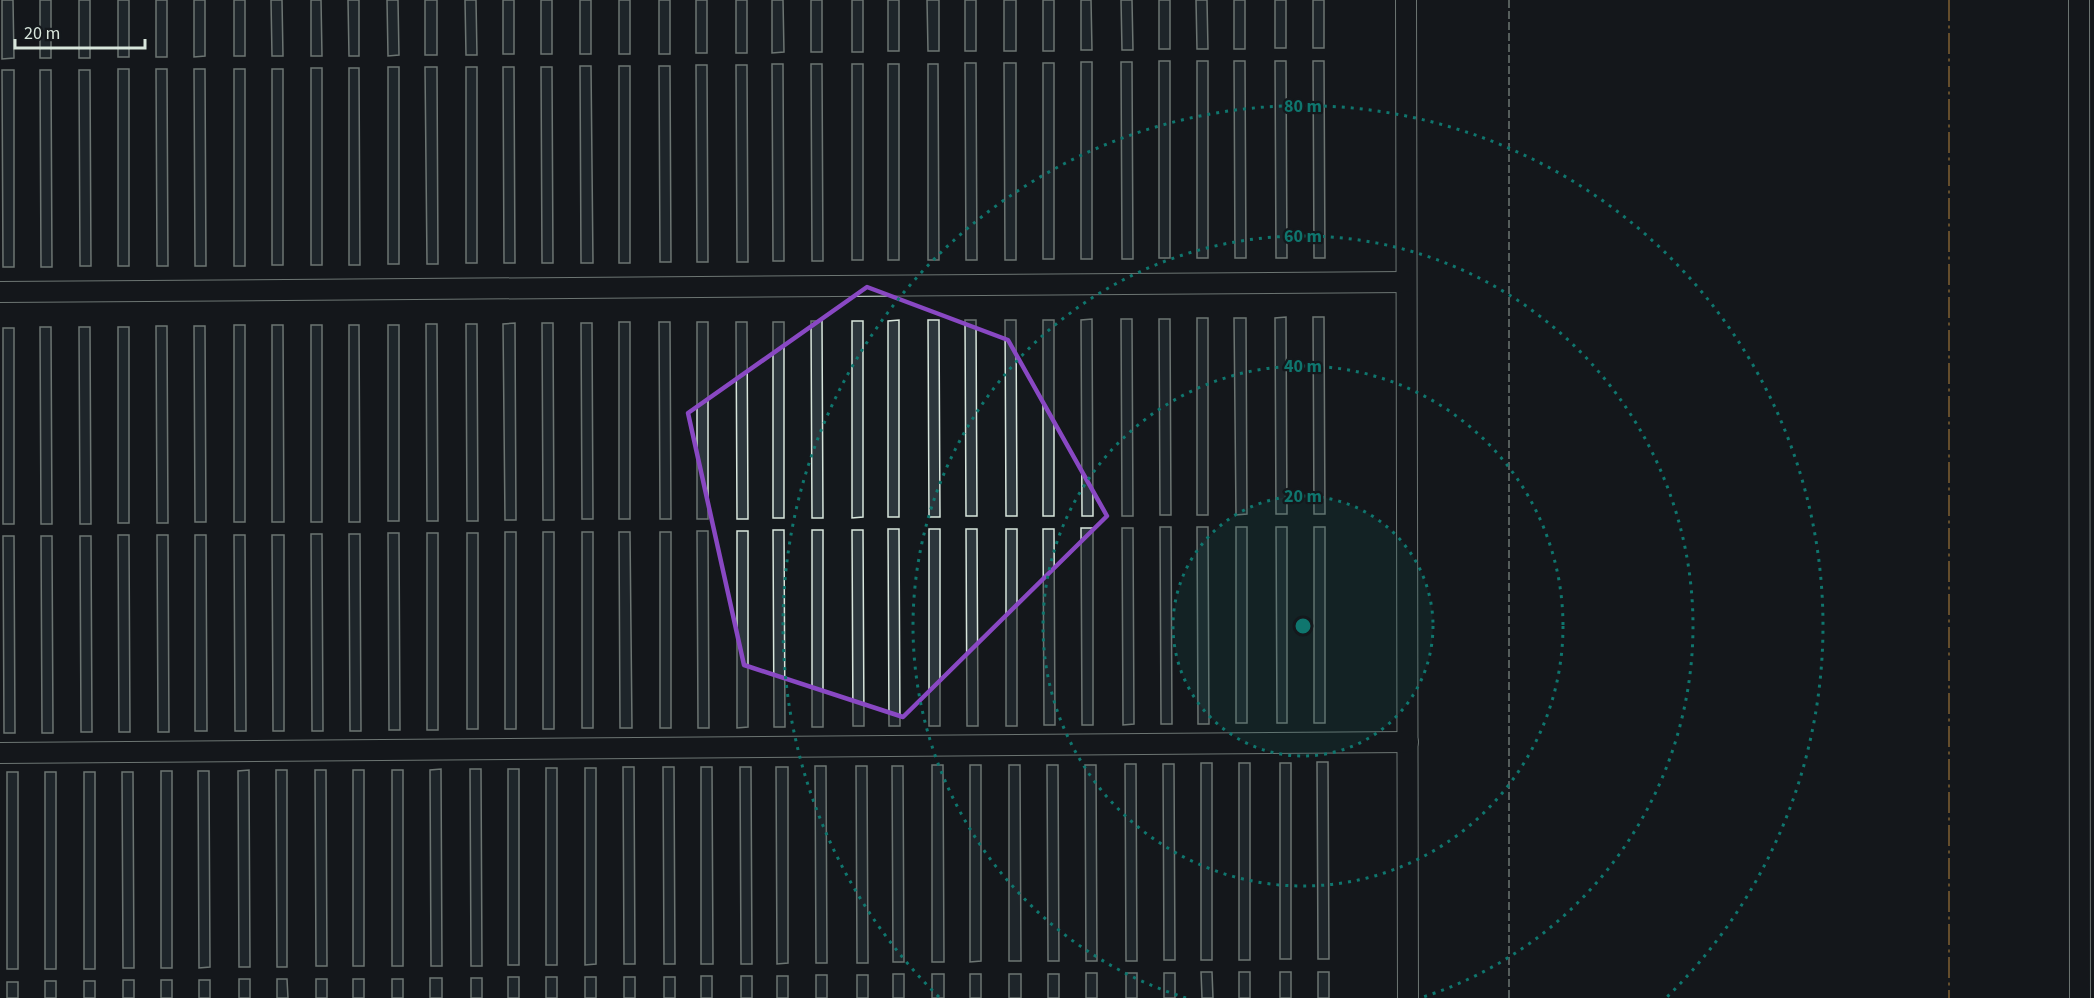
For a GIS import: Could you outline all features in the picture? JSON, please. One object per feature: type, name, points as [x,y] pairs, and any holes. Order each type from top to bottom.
[{"type":"lane","points":[[1406,0],[1408,998]]},
{"type":"lane","points":[[2079,0],[2080,998]]},
{"type":"lane","points":[[0,292],[1406,282]]},
{"type":"lane","points":[[0,753],[1408,742]]},
{"type":"highlighted area","points":[[867,287],[1008,340],[1107,516],[903,717],[744,665],[688,413]]},
{"type":"building","points":[[2,0],[13,0],[14,58],[2,59]]},
{"type":"building","points":[[40,0],[51,0],[51,58],[40,58]]},
{"type":"building","points":[[79,0],[90,0],[90,58],[79,58]]},
{"type":"building","points":[[118,0],[129,0],[129,57],[118,57]]},
{"type":"building","points":[[156,0],[167,0],[167,57],[156,57]]},
{"type":"building","points":[[194,0],[205,0],[205,56],[194,57]]},
{"type":"building","points":[[234,0],[245,0],[245,56],[234,56]]},
{"type":"building","points":[[271,0],[282,0],[283,56],[272,56]]},
{"type":"building","points":[[311,0],[321,0],[322,56],[311,56]]},
{"type":"building","points":[[348,0],[359,0],[359,56],[349,56]]},
{"type":"building","points":[[387,0],[398,0],[399,55],[388,56]]},
{"type":"building","points":[[425,0],[437,0],[437,55],[425,55]]},
{"type":"building","points":[[465,0],[476,0],[477,55],[466,55]]},
{"type":"building","points":[[503,0],[514,0],[514,54],[503,54]]},
{"type":"building","points":[[541,0],[552,0],[552,54],[541,54]]},
{"type":"building","points":[[580,0],[591,0],[591,54],[580,54]]},
{"type":"building","points":[[619,0],[630,0],[630,54],[619,54]]},
{"type":"building","points":[[659,0],[670,0],[670,54],[659,54]]},
{"type":"building","points":[[696,0],[707,0],[707,53],[696,53]]},
{"type":"building","points":[[736,0],[747,0],[747,53],[736,53]]},
{"type":"building","points":[[772,0],[783,0],[784,52],[772,53]]},
{"type":"building","points":[[811,0],[822,0],[822,52],[811,52]]},
{"type":"building","points":[[852,0],[863,0],[863,52],[852,52]]},
{"type":"building","points":[[888,0],[899,0],[899,51],[888,51]]},
{"type":"building","points":[[927,0],[939,0],[939,51],[928,51]]},
{"type":"building","points":[[965,0],[976,0],[976,51],[965,51]]},
{"type":"building","points":[[1004,0],[1016,0],[1016,51],[1004,51]]},
{"type":"building","points":[[1043,0],[1054,0],[1054,51],[1043,51]]},
{"type":"building","points":[[1081,0],[1091,0],[1092,50],[1081,50]]},
{"type":"building","points":[[1121,0],[1132,0],[1133,50],[1122,50]]},
{"type":"building","points":[[1159,0],[1170,0],[1170,49],[1159,49]]},
{"type":"building","points":[[1196,0],[1207,0],[1208,49],[1197,49]]},
{"type":"building","points":[[1234,0],[1245,0],[1245,49],[1234,49]]},
{"type":"building","points":[[1275,0],[1286,0],[1286,48],[1275,48]]},
{"type":"building","points":[[1313,0],[1324,0],[1324,48],[1313,48]]},
{"type":"building","points":[[1159,61],[1170,61],[1170,258],[1159,258]]},
{"type":"building","points":[[1197,61],[1208,61],[1208,258],[1197,258]]},
{"type":"building","points":[[1234,61],[1245,61],[1246,258],[1235,258]]},
{"type":"building","points":[[1275,61],[1286,61],[1287,258],[1276,258]]},
{"type":"building","points":[[1313,61],[1324,61],[1325,258],[1314,258]]},
{"type":"building","points":[[1081,62],[1092,62],[1092,259],[1081,259]]},
{"type":"building","points":[[1121,62],[1132,62],[1133,259],[1122,259]]},
{"type":"building","points":[[965,63],[976,63],[977,260],[966,260]]},
{"type":"building","points":[[1004,63],[1016,63],[1016,260],[1005,260]]},
{"type":"building","points":[[1043,63],[1054,63],[1054,259],[1043,259]]},
{"type":"building","points":[[772,64],[783,64],[784,261],[773,261]]},
{"type":"building","points":[[811,64],[822,64],[823,261],[812,261]]},
{"type":"building","points":[[852,64],[863,64],[863,260],[852,260]]},
{"type":"building","points":[[888,64],[899,64],[899,260],[888,260]]},
{"type":"building","points":[[928,64],[938,64],[939,260],[928,260]]},
{"type":"building","points":[[696,65],[707,65],[708,262],[697,262]]},
{"type":"building","points":[[736,65],[747,65],[748,262],[737,262]]},
{"type":"building","points":[[580,66],[591,66],[593,263],[581,263]]},
{"type":"building","points":[[619,66],[630,66],[630,263],[619,263]]},
{"type":"building","points":[[659,66],[670,66],[671,262],[660,262]]},
{"type":"building","points":[[388,67],[399,67],[399,264],[388,264]]},
{"type":"building","points":[[425,67],[437,67],[438,264],[427,264]]},
{"type":"building","points":[[466,67],[477,67],[477,263],[466,263]]},
{"type":"building","points":[[503,67],[514,67],[515,263],[504,263]]},
{"type":"building","points":[[541,67],[552,67],[553,263],[542,263]]},
{"type":"building","points":[[311,68],[322,68],[322,265],[311,265]]},
{"type":"building","points":[[349,68],[359,68],[360,265],[349,265]]},
{"type":"building","points":[[118,69],[129,69],[129,266],[118,266]]},
{"type":"building","points":[[156,69],[167,69],[168,266],[157,266]]},
{"type":"building","points":[[194,69],[205,69],[206,266],[195,266]]},
{"type":"building","points":[[234,69],[245,69],[245,266],[234,266]]},
{"type":"building","points":[[272,69],[283,69],[283,265],[272,265]]},
{"type":"building","points":[[2,70],[14,70],[14,267],[3,267]]},
{"type":"building","points":[[40,70],[51,70],[52,267],[41,267]]},
{"type":"building","points":[[79,70],[90,70],[91,266],[80,266]]},
{"type":"building","points":[[1286,317],[1287,514],[1276,514],[1275,318]]},
{"type":"building","points":[[1313,317],[1324,317],[1325,514],[1314,514]]},
{"type":"building","points":[[1197,318],[1208,318],[1208,515],[1197,515]]},
{"type":"building","points":[[1234,318],[1246,318],[1247,514],[1236,515]]},
{"type":"building","points":[[1092,319],[1093,516],[1082,516],[1081,320]]},
{"type":"building","points":[[1121,319],[1132,319],[1133,516],[1122,516]]},
{"type":"building","points":[[1159,319],[1170,319],[1171,515],[1160,515]]},
{"type":"building","points":[[899,320],[899,517],[888,517],[888,321]]},
{"type":"building","points":[[928,320],[939,320],[940,517],[929,517]]},
{"type":"building","points":[[965,320],[976,320],[977,516],[966,516]]},
{"type":"building","points":[[1005,320],[1016,320],[1017,516],[1006,516]]},
{"type":"building","points":[[1043,320],[1054,320],[1054,516],[1043,516]]},
{"type":"building","points":[[811,321],[822,321],[823,518],[812,518]]},
{"type":"building","points":[[852,321],[863,321],[863,517],[852,518]]},
{"type":"building","points":[[619,322],[630,322],[630,519],[619,519]]},
{"type":"building","points":[[659,322],[670,322],[671,519],[660,519]]},
{"type":"building","points":[[697,322],[708,322],[708,519],[697,519]]},
{"type":"building","points":[[736,322],[747,322],[748,519],[737,519]]},
{"type":"building","points":[[773,322],[784,322],[784,518],[773,518]]},
{"type":"building","points":[[515,323],[516,520],[505,520],[503,324]]},
{"type":"building","points":[[542,323],[553,323],[554,520],[543,520]]},
{"type":"building","points":[[581,323],[592,323],[593,519],[582,519]]},
{"type":"building","points":[[426,324],[437,324],[438,521],[427,521]]},
{"type":"building","points":[[466,324],[477,324],[478,521],[467,521]]},
{"type":"building","points":[[234,325],[245,325],[245,522],[234,522]]},
{"type":"building","points":[[272,325],[283,325],[284,522],[272,522]]},
{"type":"building","points":[[311,325],[322,325],[322,522],[311,522]]},
{"type":"building","points":[[349,325],[359,325],[360,522],[349,522]]},
{"type":"building","points":[[388,325],[399,325],[399,521],[388,521]]},
{"type":"building","points":[[156,326],[167,326],[168,523],[157,523]]},
{"type":"building","points":[[194,326],[205,326],[206,522],[195,522]]},
{"type":"building","points":[[40,327],[51,327],[52,524],[41,524]]},
{"type":"building","points":[[79,327],[90,327],[91,524],[80,524]]},
{"type":"building","points":[[118,327],[129,327],[129,523],[118,523]]},
{"type":"building","points":[[3,328],[14,328],[14,524],[3,524]]},
{"type":"building","points":[[1160,527],[1171,527],[1172,724],[1161,724]]},
{"type":"building","points":[[1197,527],[1208,527],[1209,724],[1198,724]]},
{"type":"building","points":[[1236,527],[1247,527],[1247,723],[1236,723]]},
{"type":"building","points":[[1276,527],[1287,527],[1287,723],[1277,723]]},
{"type":"building","points":[[1314,527],[1325,527],[1325,723],[1314,723]]},
{"type":"building","points":[[1081,528],[1093,528],[1093,725],[1082,725]]},
{"type":"building","points":[[1122,528],[1133,528],[1134,724],[1123,725]]},
{"type":"building","points":[[888,529],[899,529],[900,726],[889,726]]},
{"type":"building","points":[[929,529],[940,529],[940,726],[929,726]]},
{"type":"building","points":[[966,529],[977,529],[978,726],[967,726]]},
{"type":"building","points":[[1006,529],[1017,529],[1017,726],[1006,726]]},
{"type":"building","points":[[1043,529],[1054,529],[1055,725],[1044,725]]},
{"type":"building","points":[[773,530],[784,530],[785,727],[774,727]]},
{"type":"building","points":[[812,530],[823,530],[823,727],[812,727]]},
{"type":"building","points":[[852,530],[863,530],[864,726],[853,726]]},
{"type":"building","points":[[697,531],[708,531],[709,728],[698,728]]},
{"type":"building","points":[[737,531],[748,531],[748,727],[737,728]]},
{"type":"building","points":[[505,532],[516,532],[516,729],[505,729]]},
{"type":"building","points":[[543,532],[554,532],[554,729],[543,729]]},
{"type":"building","points":[[582,532],[593,532],[593,728],[582,728]]},
{"type":"building","points":[[619,532],[630,532],[632,728],[620,728]]},
{"type":"building","points":[[660,532],[671,532],[671,728],[660,728]]},
{"type":"building","points":[[388,533],[399,533],[400,730],[389,730]]},
{"type":"building","points":[[427,533],[438,533],[438,730],[427,730]]},
{"type":"building","points":[[467,533],[478,533],[478,729],[467,729]]},
{"type":"building","points":[[311,534],[322,534],[323,731],[312,731]]},
{"type":"building","points":[[349,534],[360,534],[361,731],[350,731]]},
{"type":"building","points":[[118,535],[129,535],[130,732],[119,732]]},
{"type":"building","points":[[157,535],[168,535],[169,732],[158,732]]},
{"type":"building","points":[[195,535],[206,535],[207,731],[195,731]]},
{"type":"building","points":[[234,535],[245,535],[246,731],[235,731]]},
{"type":"building","points":[[272,535],[284,535],[284,731],[273,731]]},
{"type":"building","points":[[3,536],[14,536],[15,733],[4,733]]},
{"type":"building","points":[[41,536],[52,536],[53,733],[42,733]]},
{"type":"building","points":[[80,536],[91,536],[92,732],[81,732]]},
{"type":"building","points":[[1317,762],[1328,762],[1329,959],[1318,959]]},
{"type":"building","points":[[1201,763],[1212,763],[1212,960],[1201,960]]},
{"type":"building","points":[[1239,763],[1250,763],[1250,960],[1239,960]]},
{"type":"building","points":[[1280,763],[1291,763],[1291,959],[1280,959]]},
{"type":"building","points":[[1125,764],[1136,764],[1137,961],[1126,961]]},
{"type":"building","points":[[1163,764],[1174,764],[1175,960],[1164,960]]},
{"type":"building","points":[[932,765],[943,765],[944,962],[932,962]]},
{"type":"building","points":[[970,765],[981,765],[981,961],[970,962]]},
{"type":"building","points":[[1009,765],[1020,765],[1021,961],[1009,961]]},
{"type":"building","points":[[1047,765],[1058,765],[1059,961],[1048,961]]},
{"type":"building","points":[[1085,765],[1096,765],[1097,961],[1086,961]]},
{"type":"building","points":[[815,766],[826,766],[827,963],[816,963]]},
{"type":"building","points":[[856,766],[867,766],[868,963],[857,963]]},
{"type":"building","points":[[892,766],[903,766],[904,962],[893,962]]},
{"type":"building","points":[[623,767],[634,767],[635,964],[624,964]]},
{"type":"building","points":[[663,767],[674,767],[675,964],[664,964]]},
{"type":"building","points":[[701,767],[712,767],[713,964],[701,964]]},
{"type":"building","points":[[740,767],[751,767],[752,964],[741,964]]},
{"type":"building","points":[[776,767],[788,767],[788,963],[777,964]]},
{"type":"building","points":[[546,768],[557,768],[557,965],[546,965]]},
{"type":"building","points":[[585,768],[596,768],[596,964],[585,965]]},
{"type":"building","points":[[441,769],[442,966],[431,966],[430,770]]},
{"type":"building","points":[[470,769],[481,769],[482,966],[471,966]]},
{"type":"building","points":[[508,769],[519,769],[519,965],[508,965]]},
{"type":"building","points":[[249,770],[250,967],[239,967],[238,771]]},
{"type":"building","points":[[276,770],[287,770],[287,967],[277,967]]},
{"type":"building","points":[[315,770],[326,770],[327,966],[316,966]]},
{"type":"building","points":[[353,770],[364,770],[364,966],[353,966]]},
{"type":"building","points":[[392,770],[403,770],[403,966],[392,966]]},
{"type":"building","points":[[161,771],[172,771],[172,968],[161,968]]},
{"type":"building","points":[[198,771],[209,771],[210,967],[199,968]]},
{"type":"building","points":[[7,772],[18,772],[18,969],[7,969]]},
{"type":"building","points":[[45,772],[56,772],[56,969],[45,969]]},
{"type":"building","points":[[84,772],[95,772],[95,969],[84,969]]},
{"type":"building","points":[[122,772],[133,772],[134,968],[123,968]]},
{"type":"building","points":[[1201,972],[1212,972],[1213,998],[1202,998]]},
{"type":"building","points":[[1239,972],[1250,972],[1250,998],[1239,998]]},
{"type":"building","points":[[1280,972],[1291,972],[1291,998],[1280,998]]},
{"type":"building","points":[[1318,972],[1329,972],[1329,998],[1318,998]]},
{"type":"building","points":[[1086,973],[1097,973],[1097,998],[1086,998]]},
{"type":"building","points":[[1126,973],[1137,973],[1137,998],[1126,998]]},
{"type":"building","points":[[1164,973],[1175,973],[1175,998],[1164,998]]},
{"type":"building","points":[[893,974],[904,974],[904,998],[893,998]]},
{"type":"building","points":[[932,974],[944,974],[944,998],[932,998]]},
{"type":"building","points":[[970,974],[981,974],[981,998],[970,998]]},
{"type":"building","points":[[1009,974],[1021,974],[1021,998],[1009,998]]},
{"type":"building","points":[[1048,974],[1059,974],[1059,998],[1048,998]]},
{"type":"building","points":[[816,975],[827,975],[827,998],[816,998]]},
{"type":"building","points":[[857,975],[868,975],[868,998],[857,998]]},
{"type":"building","points":[[701,976],[712,976],[712,998],[701,998]]},
{"type":"building","points":[[741,976],[752,976],[752,998],[741,998]]},
{"type":"building","points":[[777,976],[788,976],[788,998],[777,998]]},
{"type":"building","points":[[508,977],[519,977],[519,998],[508,998]]},
{"type":"building","points":[[546,977],[557,977],[557,998],[546,998]]},
{"type":"building","points":[[585,977],[596,977],[596,998],[585,998]]},
{"type":"building","points":[[624,977],[635,977],[635,998],[624,998]]},
{"type":"building","points":[[664,977],[675,977],[675,998],[664,998]]},
{"type":"building","points":[[430,978],[442,978],[442,998],[430,998]]},
{"type":"building","points":[[471,978],[482,978],[482,998],[471,998]]},
{"type":"building","points":[[239,979],[250,979],[250,998],[239,998]]},
{"type":"building","points":[[277,979],[287,979],[288,998],[277,998]]},
{"type":"building","points":[[316,979],[327,979],[327,998],[316,998]]},
{"type":"building","points":[[353,979],[364,979],[364,998],[353,998]]},
{"type":"building","points":[[392,979],[403,979],[403,998],[392,998]]},
{"type":"building","points":[[123,980],[134,980],[134,998],[123,998]]},
{"type":"building","points":[[161,980],[172,980],[172,998],[161,998]]},
{"type":"building","points":[[199,980],[210,980],[210,998],[199,998]]},
{"type":"building","points":[[45,981],[56,981],[56,998],[45,998]]},
{"type":"building","points":[[84,981],[95,981],[95,998],[84,998]]},
{"type":"building","points":[[7,982],[18,982],[18,998],[7,998]]},
{"type":"fence","points":[[1509,0],[1509,998]]},
{"type":"power","points":[[1949,0],[1949,998]]}]
